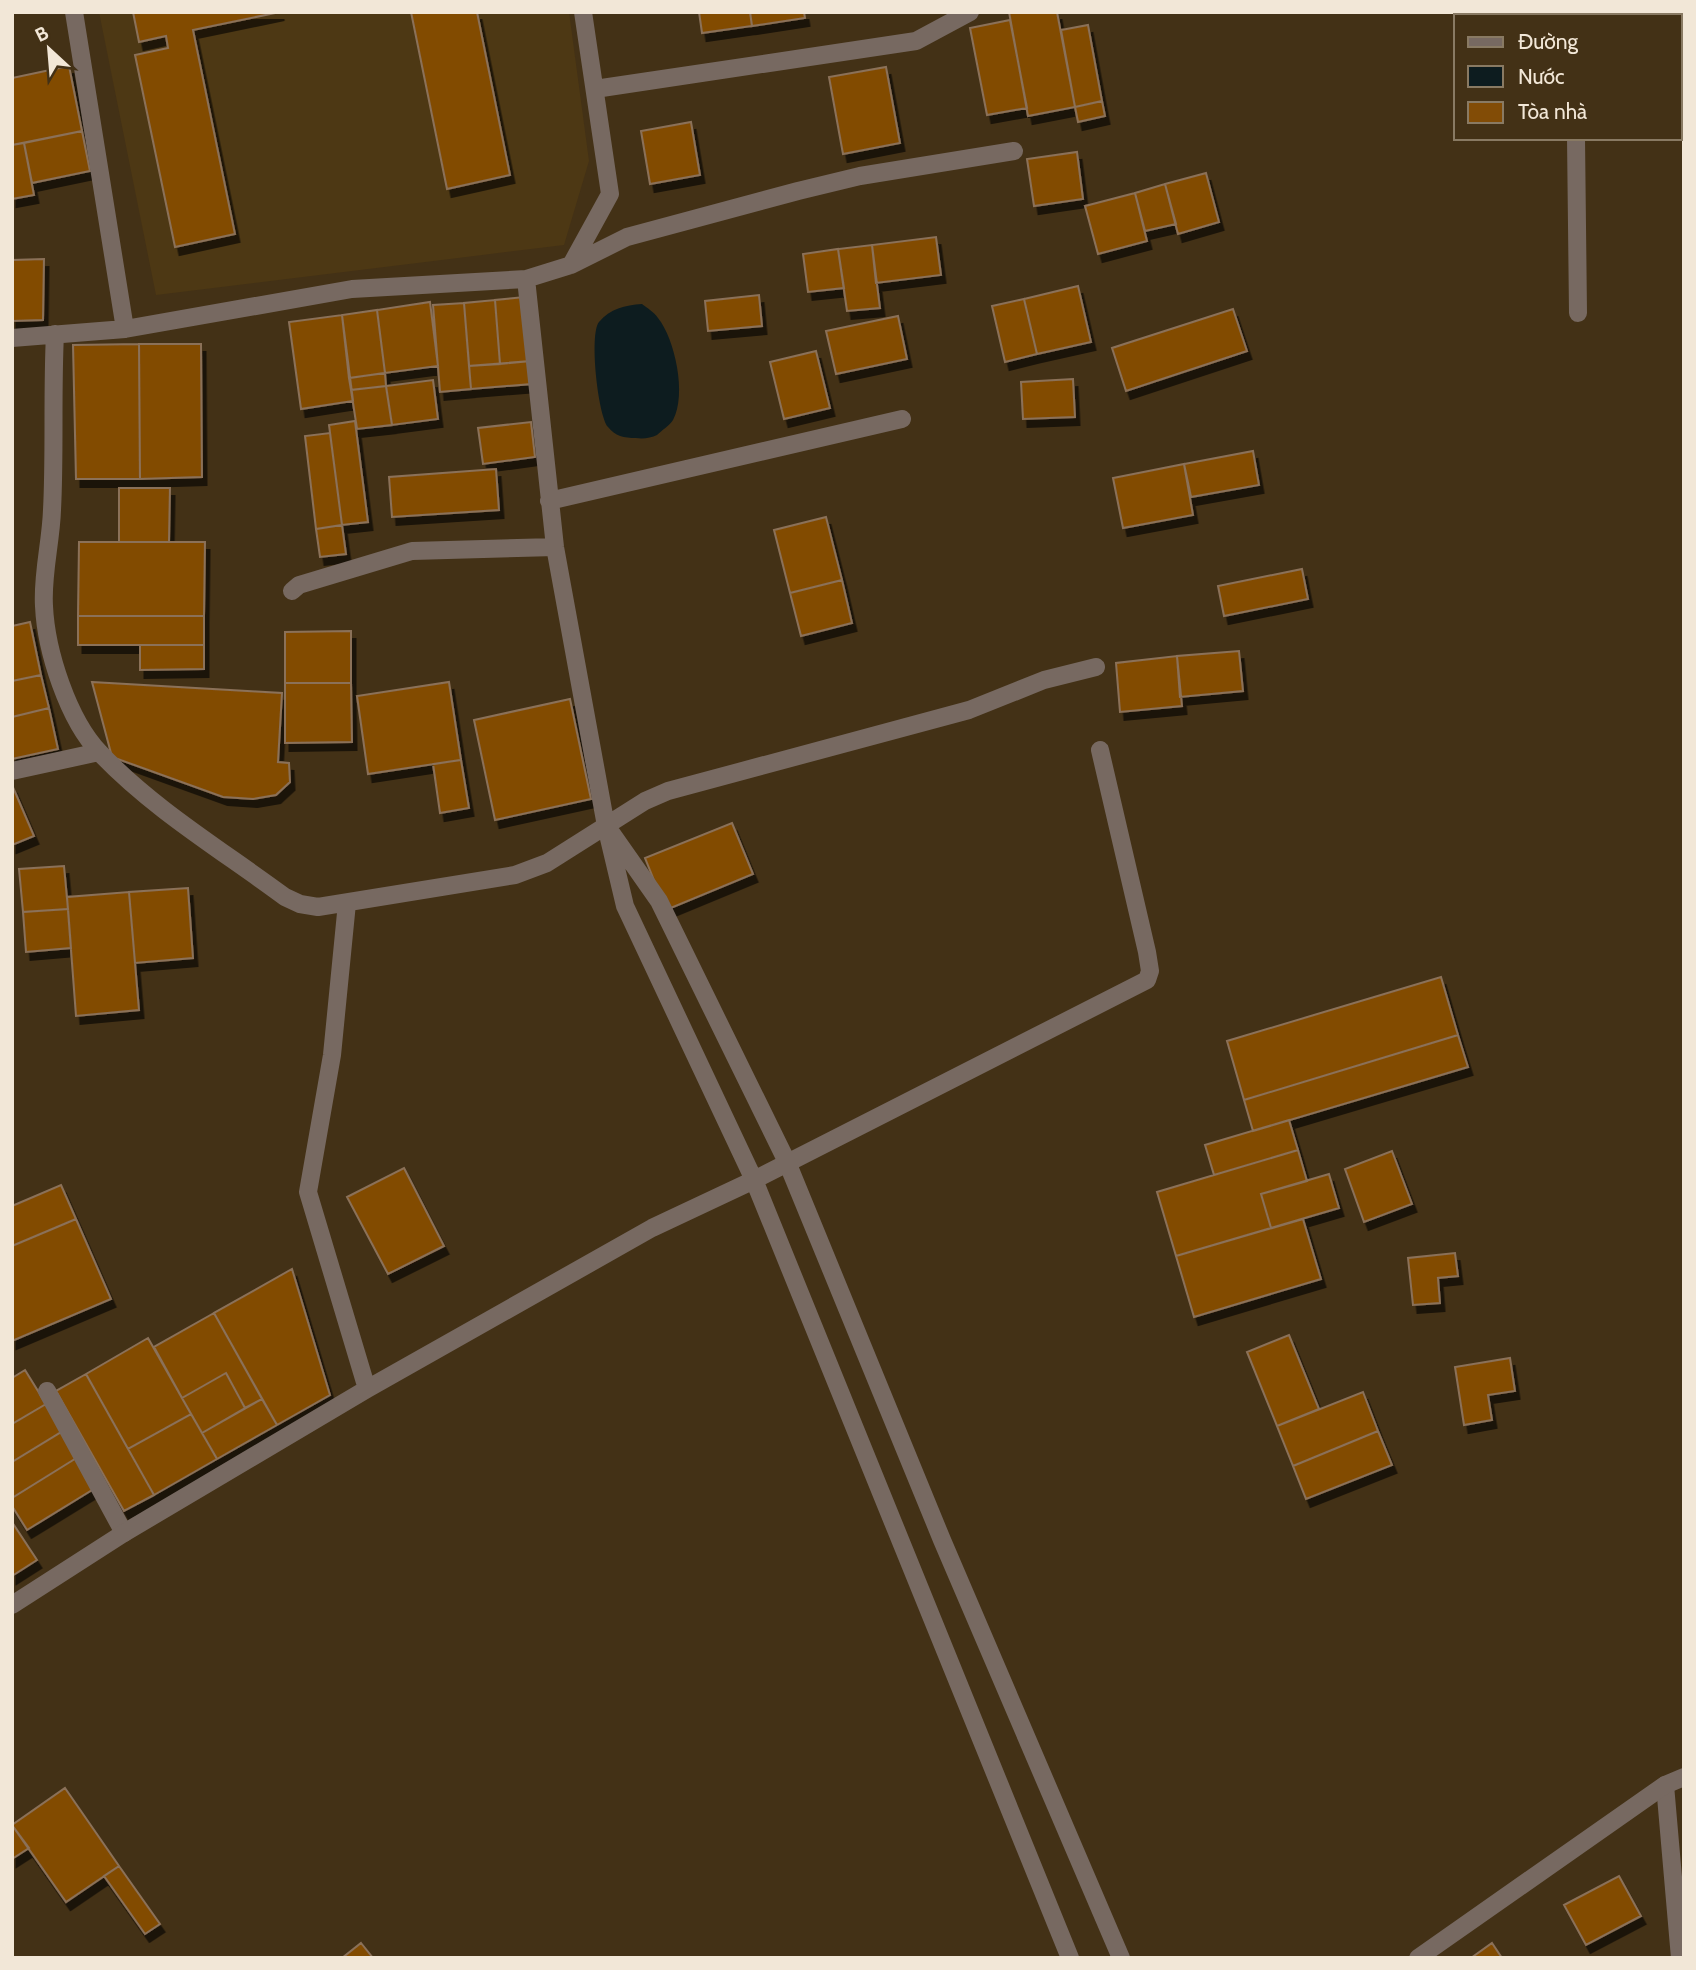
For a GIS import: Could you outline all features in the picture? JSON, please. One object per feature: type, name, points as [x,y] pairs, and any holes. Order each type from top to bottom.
[{"type":"street","points":[[74,12],[125,329]]},
{"type":"street","points":[[572,265],[610,194],[583,12]]},
{"type":"street","points":[[595,89],[916,41],[970,12]]},
{"type":"street","points":[[1576,140],[1578,313]]},
{"type":"street","points":[[12,338],[125,329],[352,289],[526,279],[572,265],[627,237],[798,191],[860,176],[1014,151]]},
{"type":"street","points":[[526,279],[555,547],[606,826],[625,906],[754,1180],[1070,1958]]},
{"type":"street","points":[[55,334],[51,407],[52,509],[44,606],[56,667],[71,712],[99,752],[153,800],[285,897],[300,904],[318,907],[347,904],[515,875],[547,863],[667,791],[969,710],[1044,680],[1096,667]]},
{"type":"street","points":[[549,501],[902,419]]},
{"type":"street","points":[[292,591],[299,584],[412,551],[555,547]]},
{"type":"street","points":[[12,1605],[124,1533],[367,1389],[652,1228],[754,1180],[1147,980],[1150,971],[1147,952],[1100,750]]},
{"type":"street","points":[[12,771],[99,752]]},
{"type":"street","points":[[606,826],[659,901],[787,1162],[942,1540],[1121,1958]]},
{"type":"street","points":[[347,904],[332,1055],[308,1192],[367,1389]]},
{"type":"street","points":[[47,1391],[124,1533]]},
{"type":"street","points":[[1418,1958],[1665,1785],[1684,1777]]},
{"type":"street","points":[[1665,1785],[1680,1958]]},
{"type":"shaded area","points":[[99,12],[569,12],[589,161],[564,245],[156,295]]},
{"type":"water","points":[[642,304],[656,316],[669,339],[677,368],[679,396],[672,422],[657,435],[650,438],[628,438],[611,430],[604,420],[596,374],[596,329],[608,314],[630,305]]},
{"type":"building","points":[[133,12],[280,12],[193,30],[235,234],[175,247],[135,55],[168,48],[166,36],[139,42]]},
{"type":"building","points":[[411,12],[477,12],[510,175],[447,189]]},
{"type":"building","points":[[699,12],[750,12],[752,26],[702,33]]},
{"type":"building","points":[[750,12],[804,12],[805,18],[752,26]]},
{"type":"building","points":[[1009,12],[1057,12],[1075,107],[1028,116]]},
{"type":"building","points":[[1010,20],[1027,108],[987,115],[970,28]]},
{"type":"building","points":[[1088,25],[1102,101],[1075,107],[1061,30]]},
{"type":"building","points":[[69,66],[82,131],[12,145],[12,78]]},
{"type":"building","points":[[886,67],[900,143],[843,154],[829,77]]},
{"type":"building","points":[[1102,101],[1105,116],[1078,122],[1075,107]]},
{"type":"building","points":[[691,122],[700,175],[650,184],[641,131]]},
{"type":"building","points":[[82,131],[90,171],[32,183],[24,143]]},
{"type":"building","points":[[24,143],[34,195],[12,199],[12,145]]},
{"type":"building","points":[[1077,152],[1083,199],[1034,206],[1027,159]]},
{"type":"building","points":[[1206,173],[1219,222],[1178,234],[1165,184]]},
{"type":"building","points":[[1165,184],[1176,224],[1145,231],[1135,193]]},
{"type":"building","points":[[1135,193],[1147,241],[1098,254],[1085,206]]},
{"type":"building","points":[[936,237],[941,275],[876,283],[872,245]]},
{"type":"building","points":[[872,245],[880,308],[847,311],[838,249]]},
{"type":"building","points":[[838,249],[844,288],[808,292],[803,254]]},
{"type":"building","points":[[44,259],[43,320],[12,321],[12,260]]},
{"type":"building","points":[[1078,286],[1091,342],[1037,354],[1024,299]]},
{"type":"building","points":[[759,295],[762,326],[708,331],[705,301]]},
{"type":"building","points":[[524,297],[530,361],[500,364],[495,300]]},
{"type":"building","points":[[1024,299],[1037,354],[1005,362],[992,306]]},
{"type":"building","points":[[495,300],[500,364],[469,366],[464,303]]},
{"type":"building","points":[[430,302],[438,366],[385,373],[377,310]]},
{"type":"building","points":[[464,303],[471,389],[440,392],[433,305]]},
{"type":"building","points":[[1233,309],[1247,351],[1126,391],[1112,348]]},
{"type":"building","points":[[377,310],[385,373],[349,378],[342,315]]},
{"type":"building","points":[[342,315],[353,401],[301,409],[289,322]]},
{"type":"building","points":[[898,316],[907,359],[836,374],[826,331]]},
{"type":"building","points":[[139,344],[140,479],[76,479],[73,345]]},
{"type":"building","points":[[139,344],[201,344],[202,477],[140,479]]},
{"type":"building","points":[[816,351],[830,408],[784,419],[770,362]]},
{"type":"building","points":[[530,361],[532,384],[471,389],[469,366]]},
{"type":"building","points":[[385,373],[386,386],[351,390],[349,378]]},
{"type":"building","points":[[1073,379],[1075,417],[1023,419],[1021,382]]},
{"type":"building","points":[[433,380],[438,419],[392,425],[386,386]]},
{"type":"building","points":[[386,386],[392,425],[357,429],[351,390]]},
{"type":"building","points":[[355,421],[368,522],[342,525],[329,425]]},
{"type":"building","points":[[531,422],[535,457],[483,464],[478,428]]},
{"type":"building","points":[[330,433],[342,525],[316,529],[305,436]]},
{"type":"building","points":[[1253,451],[1259,485],[1191,497],[1184,464]]},
{"type":"building","points":[[1184,464],[1193,515],[1123,528],[1113,478]]},
{"type":"building","points":[[496,469],[499,510],[392,517],[389,477]]},
{"type":"building","points":[[119,488],[170,488],[169,542],[119,542]]},
{"type":"building","points":[[826,517],[842,580],[790,593],[774,530]]},
{"type":"building","points":[[342,525],[346,554],[320,557],[316,529]]},
{"type":"building","points":[[79,542],[205,542],[204,616],[78,616]]},
{"type":"building","points":[[1302,569],[1308,599],[1224,616],[1218,586]]},
{"type":"building","points":[[842,580],[852,623],[801,636],[790,593]]},
{"type":"building","points":[[78,616],[204,616],[204,645],[78,645]]},
{"type":"building","points":[[30,622],[41,675],[12,681],[12,626]]},
{"type":"building","points":[[351,631],[351,683],[285,683],[285,632]]},
{"type":"building","points":[[140,645],[204,645],[204,669],[140,670]]},
{"type":"building","points":[[1239,651],[1243,691],[1180,697],[1177,656]]},
{"type":"building","points":[[1177,656],[1182,706],[1120,712],[1116,663]]},
{"type":"building","points":[[41,675],[49,708],[12,717],[12,681]]},
{"type":"building","points":[[92,682],[282,693],[278,762],[289,763],[290,782],[276,795],[253,799],[223,797],[112,757]]},
{"type":"building","points":[[449,682],[461,760],[368,774],[357,696]]},
{"type":"building","points":[[285,683],[351,683],[352,742],[285,743]]},
{"type":"building","points":[[570,699],[591,799],[495,820],[474,720]]},
{"type":"building","points":[[49,708],[58,749],[12,759],[12,717]]},
{"type":"building","points":[[461,760],[469,808],[440,813],[433,764]]},
{"type":"building","points":[[12,785],[34,836],[12,845]]},
{"type":"building","points":[[732,823],[753,874],[666,910],[645,858]]},
{"type":"building","points":[[64,866],[68,909],[23,912],[19,869]]},
{"type":"building","points":[[188,888],[193,958],[135,963],[129,892]]},
{"type":"building","points":[[129,892],[139,1010],[76,1016],[67,897]]},
{"type":"building","points":[[68,909],[71,948],[26,952],[23,912]]},
{"type":"building","points":[[1441,977],[1458,1035],[1244,1100],[1227,1041]]},
{"type":"building","points":[[1458,1035],[1468,1067],[1253,1131],[1244,1100]]},
{"type":"building","points":[[1289,1120],[1298,1150],[1214,1175],[1205,1145]]},
{"type":"building","points":[[1298,1150],[1307,1181],[1261,1194],[1271,1228],[1176,1256],[1157,1192]]},
{"type":"building","points":[[1392,1151],[1412,1204],[1364,1222],[1345,1169]]},
{"type":"building","points":[[404,1168],[444,1246],[388,1274],[347,1197]]},
{"type":"building","points":[[1329,1174],[1339,1208],[1271,1228],[1261,1194]]},
{"type":"building","points":[[61,1185],[76,1219],[12,1246],[12,1206]]},
{"type":"building","points":[[76,1219],[111,1299],[12,1341],[12,1246]]},
{"type":"building","points":[[1303,1219],[1321,1279],[1194,1317],[1176,1256]]},
{"type":"building","points":[[1455,1253],[1458,1276],[1438,1278],[1440,1303],[1413,1305],[1408,1258]]},
{"type":"building","points":[[292,1269],[330,1395],[277,1425],[214,1313]]},
{"type":"building","points":[[214,1313],[262,1399],[245,1408],[226,1373],[182,1398],[154,1347]]},
{"type":"building","points":[[1289,1335],[1319,1409],[1277,1426],[1247,1352]]},
{"type":"building","points":[[148,1338],[191,1414],[128,1449],[86,1374]]},
{"type":"building","points":[[1510,1358],[1515,1391],[1488,1395],[1492,1420],[1464,1425],[1455,1367]]},
{"type":"building","points":[[25,1370],[46,1404],[12,1424],[12,1378]]},
{"type":"building","points":[[226,1373],[245,1408],[202,1433],[182,1398]]},
{"type":"building","points":[[86,1374],[154,1495],[124,1511],[56,1391]]},
{"type":"building","points":[[1363,1392],[1378,1431],[1293,1466],[1277,1426]]},
{"type":"building","points":[[262,1399],[277,1425],[217,1459],[202,1433]]},
{"type":"building","points":[[46,1404],[63,1431],[12,1462],[12,1424]]},
{"type":"building","points":[[191,1414],[217,1459],[154,1495],[128,1449]]},
{"type":"building","points":[[63,1431],[78,1457],[12,1498],[12,1462]]},
{"type":"building","points":[[1378,1431],[1392,1465],[1306,1499],[1293,1466]]},
{"type":"building","points":[[78,1457],[97,1487],[27,1530],[12,1506],[12,1498]]},
{"type":"building","points":[[12,1522],[37,1560],[12,1576]]},
{"type":"building","points":[[65,1788],[119,1866],[66,1902],[12,1825]]},
{"type":"building","points":[[12,1825],[29,1848],[12,1859]]},
{"type":"building","points":[[119,1866],[160,1924],[145,1934],[104,1876]]},
{"type":"building","points":[[1619,1876],[1641,1916],[1586,1945],[1564,1905]]},
{"type":"building","points":[[361,1943],[373,1958],[342,1958]]},
{"type":"building","points":[[1492,1943],[1502,1958],[1471,1958]]}]
